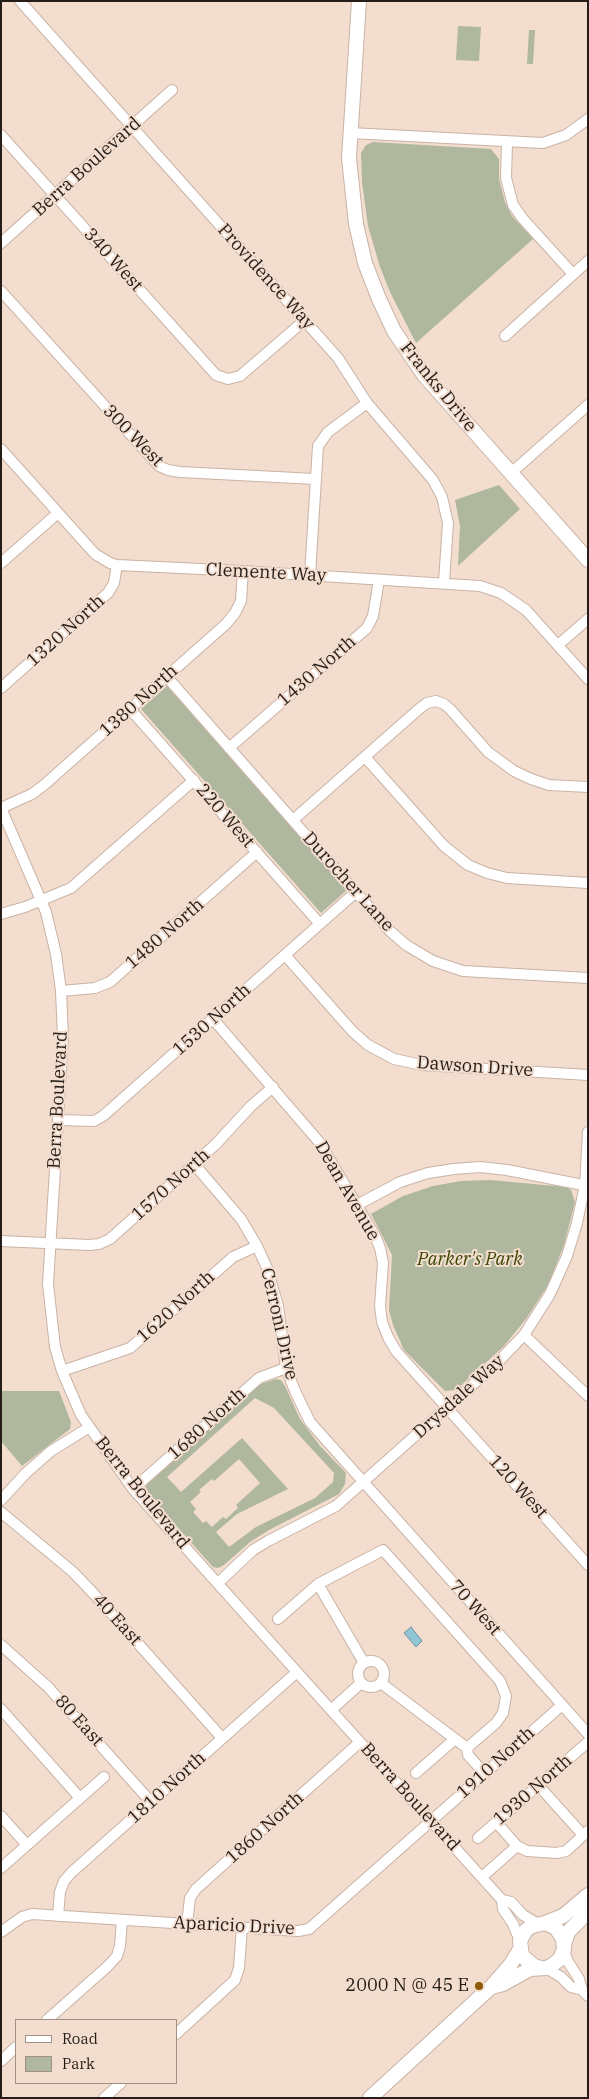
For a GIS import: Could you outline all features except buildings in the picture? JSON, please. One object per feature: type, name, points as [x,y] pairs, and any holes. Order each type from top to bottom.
[{"type":"street","name":"Providence Way","points":[[20,1],[338,358],[368,404],[428,474],[442,498],[448,523],[444,582]]},
{"type":"street","name":"Franks Drive","points":[[359,1],[349,158],[356,224],[365,263],[386,316],[403,346],[424,375],[588,560]]},
{"type":"street","name":"Berra Boulevard","points":[[1,243],[172,90]]},
{"type":"street","points":[[350,133],[533,144],[555,140],[574,130],[588,119]]},
{"type":"street","name":"340 West","points":[[1,136],[212,372],[220,377],[236,378],[243,374],[305,320]]},
{"type":"street","points":[[508,142],[506,178],[513,205],[523,219],[573,274]]},
{"type":"street","points":[[505,336],[588,261]]},
{"type":"street","name":"300 West","points":[[1,291],[159,466],[180,472],[315,480]]},
{"type":"street","points":[[310,575],[317,450],[322,438],[368,404]]},
{"type":"street","points":[[511,473],[584,408],[588,420]]},
{"type":"street","name":"Clemente Way","points":[[1,449],[95,554],[117,565],[444,582],[480,586],[510,598],[526,610],[558,645]]},
{"type":"street","points":[[1,563],[58,513]]},
{"type":"street","name":"1320 North","points":[[1,688],[108,593],[114,583],[117,565]]},
{"type":"street","name":"1380 North","points":[[1,808],[32,794],[44,785],[226,624],[236,613],[242,594],[244,571]]},
{"type":"street","name":"1430 North","points":[[229,748],[367,628],[375,609],[379,580]]},
{"type":"street","points":[[588,619],[558,645],[588,680]]},
{"type":"street","name":"Durocher Lane","points":[[167,677],[356,892],[398,938],[415,951],[443,965],[462,971],[588,978]]},
{"type":"street","points":[[293,820],[427,703],[436,702],[444,704],[488,752],[514,772],[531,780],[549,784],[588,787]]},
{"type":"street","name":"220 West","points":[[130,709],[320,924]]},
{"type":"street","points":[[365,757],[444,846],[468,865],[487,873],[507,878],[588,883]]},
{"type":"street","points":[[1,914],[10,913],[61,894],[80,881],[194,780]]},
{"type":"street","name":"Berra Boulevard","points":[[1,808],[42,901],[56,954],[62,991],[63,1037],[48,1284],[52,1323],[62,1370],[81,1415],[88,1428],[133,1489],[502,1900],[503,1909],[513,1924],[520,1945]]},
{"type":"street","name":"1480 North","points":[[62,991],[96,988],[110,982],[257,852]]},
{"type":"street","name":"1530 North","points":[[58,1120],[94,1121],[103,1116],[356,892]]},
{"type":"street","name":"Dawson Drive","points":[[284,955],[353,1032],[368,1045],[394,1059],[422,1065],[588,1075]]},
{"type":"street","name":"Dean Avenue","points":[[213,1019],[320,1143],[375,1236],[381,1254],[383,1272],[380,1306],[382,1322],[388,1337],[396,1351],[448,1408]]},
{"type":"street","name":"1570 North","points":[[1,1241],[89,1245],[99,1244],[110,1239],[216,1144],[251,1106],[273,1087]]},
{"type":"street","name":"Drysdale Way","points":[[218,1583],[254,1550],[336,1506],[448,1408],[496,1364],[524,1335],[546,1300],[562,1269],[577,1223],[586,1186],[588,1132]]},
{"type":"street","name":"Cerroni Drive","points":[[194,1164],[241,1219],[267,1268],[278,1306],[286,1368],[310,1422],[363,1483]]},
{"type":"street","points":[[357,1205],[400,1182],[428,1173],[454,1168],[480,1167],[507,1170],[586,1186]]},
{"type":"street","name":"1620 North","points":[[62,1370],[130,1348],[233,1257],[257,1246]]},
{"type":"street","points":[[524,1335],[588,1396]]},
{"type":"street","name":"1680 North","points":[[133,1489],[259,1378],[286,1368]]},
{"type":"street","name":"120 West","points":[[448,1408],[588,1565]]},
{"type":"street","points":[[1,1500],[26,1473],[51,1451],[88,1428]]},
{"type":"street","name":"70 West","points":[[363,1483],[588,1734]]},
{"type":"street","name":"40 East","points":[[1,1512],[78,1578],[222,1738]]},
{"type":"street","points":[[278,1619],[318,1584],[383,1550],[503,1685],[506,1696],[503,1713],[496,1723],[466,1748]]},
{"type":"street","points":[[318,1584],[364,1663]]},
{"type":"street","name":"80 East","points":[[1,1645],[48,1687],[151,1802]]},
{"type":"street","points":[[374,1661],[380,1663],[385,1673],[381,1683],[371,1688],[361,1683],[358,1672],[364,1663],[374,1661]]},
{"type":"street","name":"1810 North","points":[[58,1916],[60,1892],[64,1881],[72,1872],[297,1672]]},
{"type":"street","points":[[331,1710],[361,1683]]},
{"type":"street","points":[[381,1683],[466,1748],[468,1755],[485,1774]]},
{"type":"street","name":"1910 North","points":[[431,1821],[562,1705]]},
{"type":"street","points":[[1,1709],[80,1798]]},
{"type":"street","points":[[416,1773],[454,1739]]},
{"type":"street","name":"1860 North","points":[[187,1924],[190,1898],[196,1889],[360,1742]]},
{"type":"street","name":"1930 North","points":[[478,1838],[588,1742]]},
{"type":"street","points":[[1,1868],[104,1777]]},
{"type":"street","points":[[496,1822],[518,1846],[527,1851],[557,1853],[566,1851],[586,1833],[538,1785]]},
{"type":"street","points":[[1,1816],[28,1845]]},
{"type":"street","name":"Aparicio Drive","points":[[1,1932],[22,1917],[32,1914],[298,1931],[309,1929],[431,1821]]},
{"type":"street","points":[[482,1877],[518,1846]]},
{"type":"street","points":[[370,2098],[491,1987],[511,1964],[526,1930],[564,1916],[588,1895]]},
{"type":"street","name":"Berra Boulevard","points":[[502,1900],[511,1902],[523,1915],[541,1924]]},
{"type":"street","points":[[491,1987],[503,1984],[530,1969],[544,1968],[560,1959],[568,1932],[588,1912]]},
{"type":"street","points":[[48,2019],[117,1956],[120,1946],[122,1920]]},
{"type":"street","points":[[541,1924],[551,1925],[560,1933],[567,1960],[585,1993]]},
{"type":"street","points":[[178,2032],[235,1980],[239,1968],[242,1927]]},
{"type":"street","points":[[520,1945],[527,1962],[561,1977],[571,1987],[585,1993]]},
{"type":"street","points":[[1,2061],[15,2049]]},
{"type":"street","points":[[104,2098],[120,2084]]},
{"type":"green space","points":[[458,26],[481,27],[479,61],[456,60]]},
{"type":"green space","points":[[529,30],[535,30],[533,64],[527,64]]},
{"type":"green space","points":[[373,142],[491,149],[499,159],[499,179],[505,202],[512,216],[533,239],[416,343],[390,292],[380,267],[368,226],[362,182],[361,153],[366,145]]},
{"type":"green space","points":[[499,485],[520,509],[458,566],[460,526],[455,500]]},
{"type":"green space","points":[[167,686],[347,890],[321,913],[141,709]]},
{"type":"green space","name":"Parker's Park","points":[[490,1180],[566,1187],[571,1190],[575,1202],[564,1245],[548,1285],[526,1319],[504,1346],[456,1390],[445,1391],[404,1350],[393,1325],[389,1310],[392,1255],[371,1214],[403,1196],[433,1186],[461,1181]]},
{"type":"green space","points":[[276,1379],[281,1380],[300,1419],[320,1446],[346,1473],[345,1484],[339,1494],[269,1530],[250,1542],[224,1565],[218,1568],[213,1567],[146,1492],[146,1486],[149,1481],[258,1385]],"holes":[[[255,1398],[274,1408],[334,1473],[333,1482],[315,1498],[256,1527],[229,1547],[216,1532],[237,1514],[288,1489],[242,1438],[181,1492],[167,1477]],[[239,1459],[260,1483],[236,1505],[238,1508],[226,1519],[223,1517],[212,1527],[206,1521],[203,1523],[193,1512],[196,1509],[190,1502],[201,1492],[199,1490],[212,1479],[214,1481]]]},
{"type":"green space","points":[[1,1391],[59,1391],[71,1422],[70,1429],[22,1466],[1,1441]]},
{"type":"water","points":[[411,1627],[422,1641],[416,1647],[404,1633]]},
{"type":"place","name":"2000 N @ 45 E","points":[[479,1986]]}]
